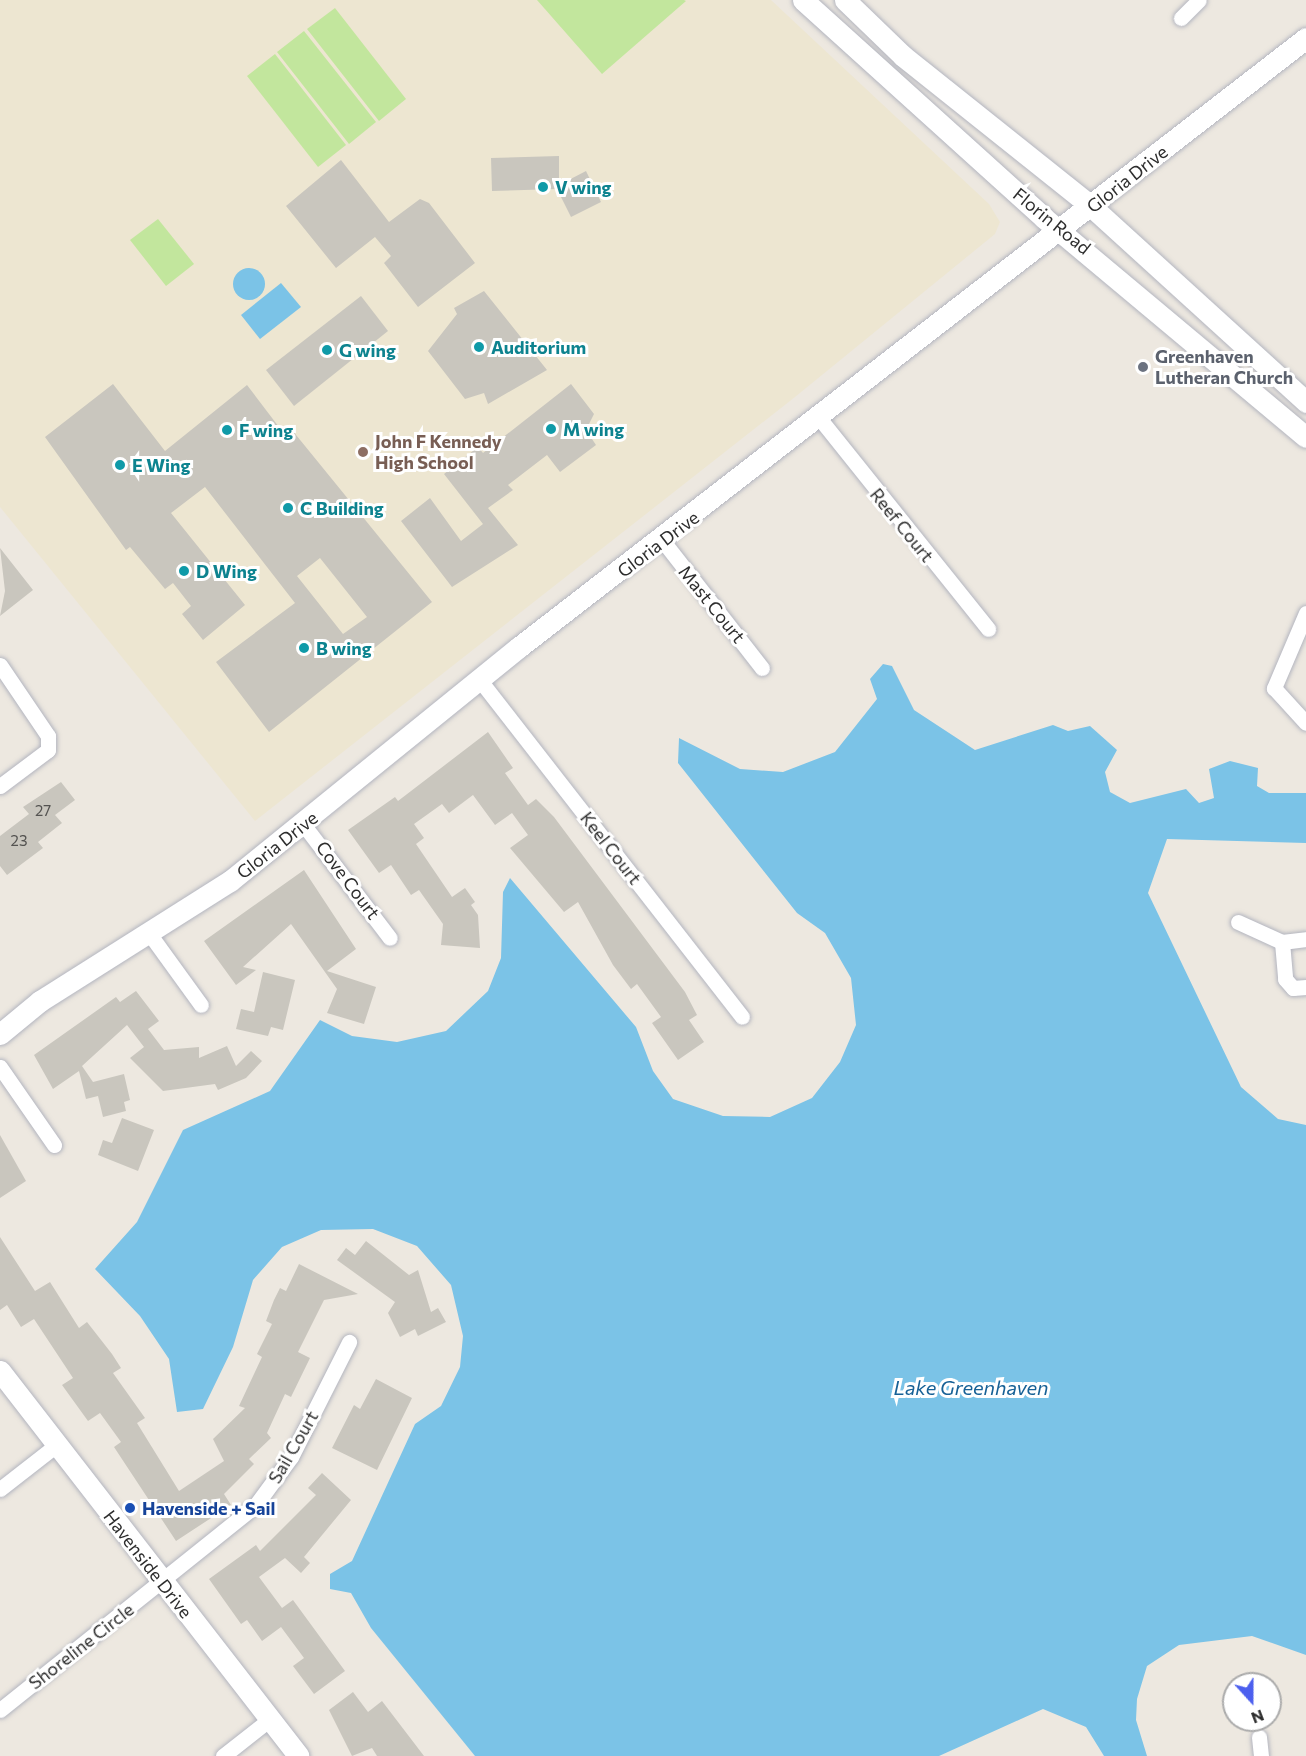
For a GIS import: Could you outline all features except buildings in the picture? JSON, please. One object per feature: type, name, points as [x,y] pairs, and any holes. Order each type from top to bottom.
[{"type":"street","name":"Florin Road","points":[[803,0],[1061,229],[1306,437]]},
{"type":"street","name":"Florin Road","points":[[844,0],[903,56],[1092,207],[1306,402]]},
{"type":"street","points":[[1181,18],[1199,0]]},
{"type":"street","name":"Gloria Drive","points":[[0,1034],[81,974],[151,936],[303,824],[479,679],[663,541],[1306,38]]},
{"type":"street","name":"Reef Court","points":[[820,419],[988,629]]},
{"type":"street","name":"Mast Court","points":[[663,541],[762,668]]},
{"type":"street","points":[[1306,613],[1274,688],[1306,723]]},
{"type":"street","points":[[0,665],[48,736],[48,750],[0,786]]},
{"type":"street","name":"Keel Court","points":[[479,679],[742,1017]]},
{"type":"street","name":"Cove Court","points":[[303,824],[390,938]]},
{"type":"street","points":[[1238,922],[1282,942],[1306,939]]},
{"type":"street","points":[[151,936],[201,1005]]},
{"type":"street","points":[[1282,942],[1285,979],[1293,988],[1306,987]]},
{"type":"street","points":[[0,1067],[54,1144]]},
{"type":"street","name":"Sail Court","points":[[162,1583],[231,1529],[276,1481],[350,1342]]},
{"type":"street","name":"Havenside Drive","points":[[0,1371],[55,1446],[298,1756]]},
{"type":"street","points":[[0,1489],[55,1446]]},
{"type":"street","name":"Shoreline Circle","points":[[0,1710],[162,1583]]},
{"type":"street","points":[[223,1756],[270,1719]]},
{"type":"street","points":[[1259,1737],[1261,1756]]},
{"type":"shaded area","name":"John F Kennedy High School","points":[[0,0],[771,0],[989,204],[1000,222],[995,234],[795,397],[255,821],[0,507]]},
{"type":"green space","points":[[537,0],[684,0],[686,1],[602,74]]},
{"type":"green space","points":[[335,8],[406,99],[379,121],[307,29]]},
{"type":"green space","points":[[304,31],[376,122],[349,144],[277,52]]},
{"type":"green space","points":[[275,54],[346,145],[318,167],[247,76]]},
{"type":"green space","points":[[158,219],[194,264],[166,286],[130,240]]},
{"type":"water","points":[[249,268],[260,273],[265,284],[260,295],[249,300],[238,295],[233,284],[238,273]]},
{"type":"water","points":[[281,283],[301,307],[260,339],[241,315]]},
{"type":"water","name":"Lake Greenhaven","points":[[883,664],[892,666],[914,710],[975,750],[1053,725],[1068,731],[1090,726],[1117,750],[1105,772],[1110,792],[1130,803],[1186,789],[1199,803],[1214,798],[1209,769],[1230,761],[1258,768],[1257,786],[1269,793],[1306,793],[1306,843],[1167,839],[1148,893],[1241,1087],[1278,1119],[1306,1125],[1306,1655],[1252,1636],[1179,1645],[1147,1666],[1137,1699],[1136,1720],[1147,1756],[1104,1756],[1086,1727],[1043,1709],[939,1756],[475,1756],[371,1628],[351,1593],[330,1589],[330,1574],[352,1561],[415,1424],[441,1406],[460,1367],[463,1336],[451,1285],[417,1246],[373,1229],[321,1230],[282,1247],[253,1280],[233,1347],[203,1409],[177,1412],[169,1359],[140,1316],[95,1269],[137,1222],[183,1130],[270,1091],[320,1020],[352,1036],[397,1042],[446,1031],[488,991],[501,958],[503,892],[510,878],[636,1027],[653,1071],[673,1099],[723,1116],[770,1117],[812,1098],[840,1062],[856,1025],[851,978],[825,933],[797,913],[678,763],[679,738],[740,769],[783,772],[835,752],[877,699],[870,679]]},
{"type":"place","name":"V wing","points":[[543,187]]},
{"type":"place","name":"Auditorium","points":[[479,347]]},
{"type":"place","name":"G wing","points":[[327,350]]},
{"type":"place","name":"Greenhaven Lutheran Church","points":[[1143,367]]},
{"type":"place","name":"M wing","points":[[551,429]]},
{"type":"place","name":"F wing","points":[[227,430]]},
{"type":"place","name":"John F Kennedy High School","points":[[363,452]]},
{"type":"place","name":"E Wing","points":[[120,465]]},
{"type":"place","name":"C Building","points":[[288,508]]},
{"type":"place","name":"D Wing","points":[[184,571]]},
{"type":"place","name":"B wing","points":[[304,648]]},
{"type":"place","name":"Havenside + Sail","points":[[130,1508]]}]
